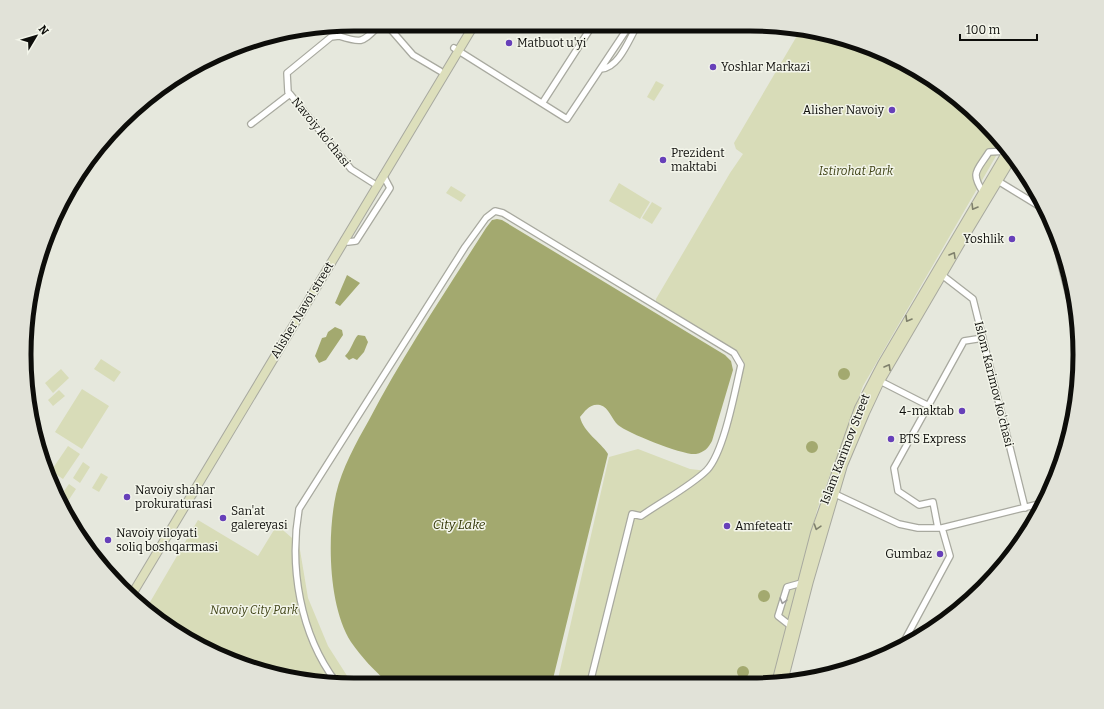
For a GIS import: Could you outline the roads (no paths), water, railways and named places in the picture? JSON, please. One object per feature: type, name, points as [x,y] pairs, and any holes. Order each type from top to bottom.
[{"type":"main road","name":"Alisher Navoi street","points":[[134,591],[308,295],[456,50],[465,31]]},
{"type":"main road","name":"Alisher Navoi street","points":[[326,265],[344,240],[440,71],[470,31]]},
{"type":"main road","name":"Islam Karimov Street","points":[[778,676],[851,428],[870,386],[983,192],[1006,158]]},
{"type":"main road","name":"Islam Karimov Street","points":[[832,492],[880,381],[998,181],[1007,159]]},
{"type":"main road","name":"Alisher Navoi street","points":[[130,587],[205,468]]},
{"type":"main road","name":"Islam Karimov Street","points":[[784,676],[793,628]]},
{"type":"street","points":[[338,32],[339,36],[356,42],[363,41],[373,31]]},
{"type":"street","points":[[392,31],[413,55],[440,71]]},
{"type":"street","points":[[544,102],[589,31]]},
{"type":"street","points":[[456,50],[544,102],[567,119],[626,31]]},
{"type":"street","points":[[601,69],[607,69],[617,60],[634,31]]},
{"type":"street","name":"Navoiy ko'chasi","points":[[339,36],[331,37],[287,73],[288,92],[351,169],[378,179]]},
{"type":"street","name":"Navoiy ko'chasi","points":[[251,124],[290,94]]},
{"type":"street","points":[[983,192],[975,180],[975,174],[989,152],[1001,152]]},
{"type":"street","points":[[344,240],[348,242],[356,241],[390,188],[378,179]]},
{"type":"street","points":[[998,181],[1036,205]]},
{"type":"street","points":[[333,677],[313,638],[297,583],[294,555],[299,509],[465,248],[486,218],[495,211],[503,213],[687,324],[734,354],[741,366],[718,449],[711,464],[696,479],[641,516],[632,514],[591,678]]},
{"type":"street","name":"Islom Karimov ko'chasi","points":[[942,275],[973,299],[1025,508]]},
{"type":"street","points":[[906,638],[950,556],[933,502],[919,505],[898,491],[894,468],[964,341],[983,338]]},
{"type":"street","points":[[880,381],[928,405]]},
{"type":"street","points":[[832,492],[899,524],[918,528],[940,528],[1036,505]]},
{"type":"street","points":[[793,628],[778,616],[787,587],[806,582]]},
{"type":"water","name":"City Lake","points":[[492,220],[502,220],[725,355],[731,361],[733,370],[712,441],[706,449],[696,454],[690,454],[656,443],[623,429],[616,423],[606,408],[600,405],[591,406],[580,417],[585,428],[608,454],[553,678],[383,678],[368,664],[351,642],[343,627],[338,609],[334,590],[331,549],[331,529],[336,494],[350,456],[382,395],[426,322]]},
{"type":"water","points":[[347,275],[360,283],[340,306],[335,303]]},
{"type":"water","points":[[335,327],[342,330],[343,335],[326,360],[319,363],[315,356],[322,338],[326,337],[328,332]]},
{"type":"water","points":[[358,335],[365,336],[368,342],[364,352],[357,360],[353,358],[349,360],[345,356]]},
{"type":"water","points":[[844,368],[848,370],[850,374],[848,378],[844,380],[840,378],[838,374],[840,370]]},
{"type":"water","points":[[812,441],[816,443],[818,447],[816,451],[812,453],[808,451],[806,447],[808,443]]},
{"type":"water","points":[[764,590],[768,592],[770,596],[768,600],[764,602],[760,600],[758,596],[760,592]]},
{"type":"water","points":[[741,666],[745,666],[749,672],[745,678],[741,678],[737,674],[737,670]]},
{"type":"place","name":"Matbuot u'yi","points":[[509,43]]},
{"type":"place","name":"Yoshlar Markazi","points":[[713,67]]},
{"type":"place","name":"Alisher Navoiy","points":[[892,110]]},
{"type":"place","name":"Prezident maktabi","points":[[663,160]]},
{"type":"place","name":"Yoshlik","points":[[1012,239]]},
{"type":"place","name":"4-maktab","points":[[962,411]]},
{"type":"place","name":"BTS Express","points":[[891,439]]},
{"type":"place","name":"Navoiy shahar prokuraturasi","points":[[127,497]]},
{"type":"place","name":"San'at galereyasi","points":[[223,518]]},
{"type":"place","name":"Amfeteatr","points":[[727,526]]},
{"type":"place","name":"Navoiy viloyati soliq boshqarmasi","points":[[108,540]]},
{"type":"place","name":"Gumbaz","points":[[940,554]]},
{"type":"park label","name":"Istirohat Park","points":[[856,171]]},
{"type":"park label","name":"Navoiy City Park","points":[[254,610]]}]
